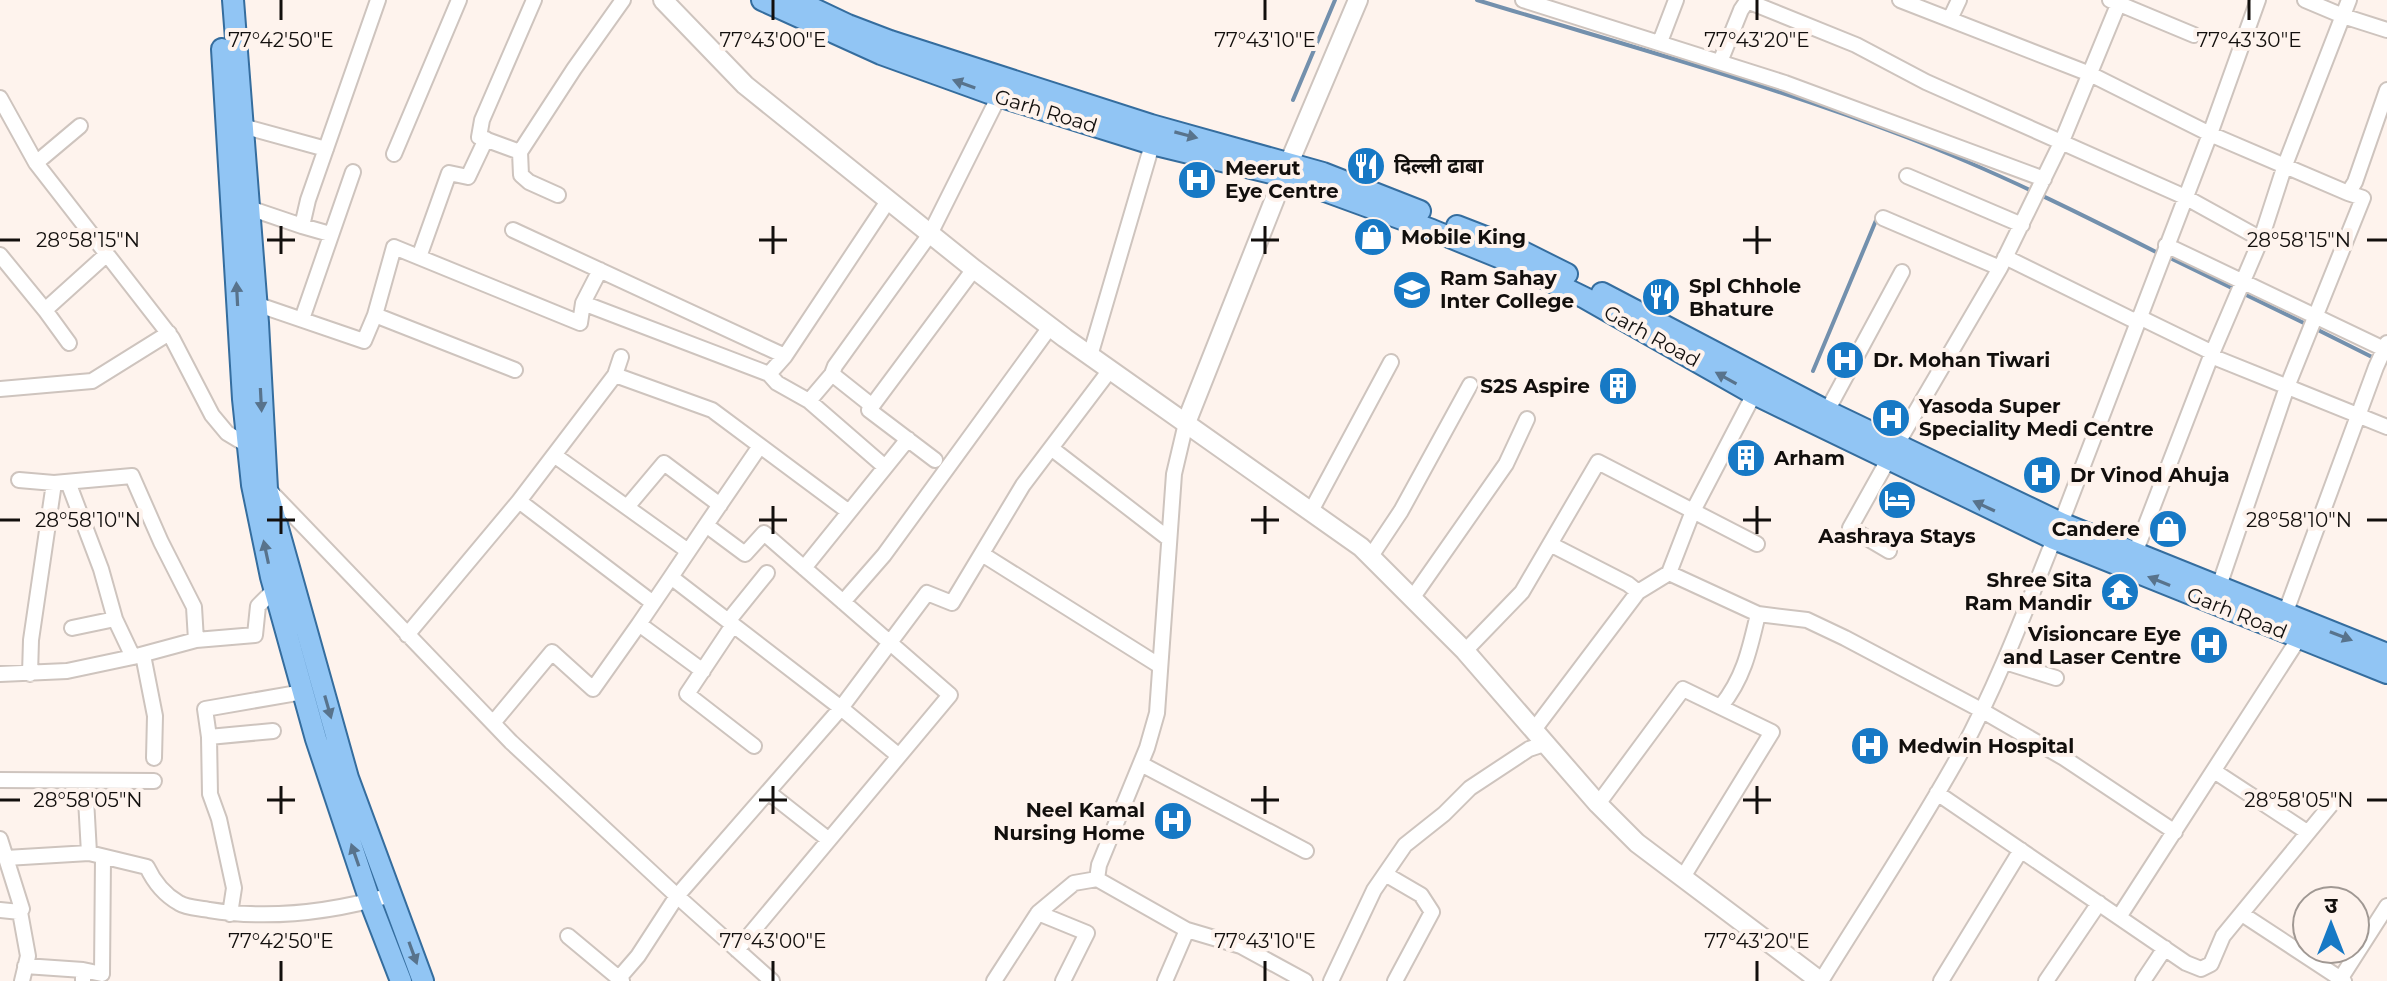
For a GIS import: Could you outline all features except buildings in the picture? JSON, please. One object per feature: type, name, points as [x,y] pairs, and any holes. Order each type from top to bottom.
[{"type":"main road","points":[[219,0],[234,126],[255,444],[275,589],[307,681],[348,778],[423,981]]},
{"type":"main road","points":[[233,0],[234,126],[249,208],[256,304],[255,444]]},
{"type":"main road","name":"Garh Road","points":[[762,0],[906,54],[1155,135]]},
{"type":"main road","name":"Garh Road","points":[[795,0],[849,32]]},
{"type":"main road","name":"Garh Road","points":[[906,54],[999,96],[1286,169],[1516,256],[1759,385],[2058,531],[2304,630],[2387,654]]},
{"type":"main road","name":"Garh Road","points":[[1759,385],[1827,411],[1892,452]]},
{"type":"main road","points":[[260,487],[307,681],[316,739],[370,901],[401,981]]},
{"type":"main road","name":"Garh Road","points":[[2092,545],[2135,553],[2216,595]]},
{"type":"main road","name":"Garh Road","points":[[2255,611],[2285,614],[2304,630],[2387,673]]},
{"type":"street","points":[[302,226],[308,200],[378,0]]},
{"type":"street","points":[[394,154],[459,0]]},
{"type":"street","points":[[520,152],[479,137],[482,120],[534,0]]},
{"type":"street","points":[[558,195],[521,175],[520,152],[623,0]]},
{"type":"street","points":[[663,0],[745,85],[974,269],[1090,356],[1371,556],[1465,651],[1598,804],[1637,843],[1821,981],[1937,793],[2005,662],[2210,134],[2258,0]]},
{"type":"street","points":[[1523,0],[1785,83],[2042,183]]},
{"type":"street","points":[[1660,42],[1676,0]]},
{"type":"street","points":[[1900,0],[2090,74],[2210,134],[2363,198],[2287,387],[2216,595]]},
{"type":"street","points":[[1950,19],[1959,0]]},
{"type":"street","points":[[2305,0],[2387,30]]},
{"type":"street","points":[[2135,553],[2212,354],[2261,239],[2285,165],[2349,0]]},
{"type":"street","points":[[1720,62],[1747,1],[1856,45],[1926,82],[2185,197],[2261,239]]},
{"type":"street","points":[[1889,551],[1850,528],[2022,225],[2062,141],[2116,1],[2194,35]]},
{"type":"street","points":[[1097,879],[1099,865],[1141,764],[1157,713],[1174,474],[1186,423],[1352,2]]},
{"type":"street","points":[[2348,193],[2355,182],[2387,90]]},
{"type":"street","points":[[809,401],[832,374],[930,234],[999,96]]},
{"type":"street","points":[[0,98],[36,163],[169,333],[212,415],[227,433],[255,444]]},
{"type":"street","points":[[36,163],[80,126]]},
{"type":"street","points":[[234,126],[326,149]]},
{"type":"street","points":[[1090,356],[1155,135]]},
{"type":"street","points":[[419,257],[449,173],[468,177],[486,139]]},
{"type":"street","points":[[302,319],[353,172]]},
{"type":"street","points":[[1907,176],[2022,225]]},
{"type":"street","points":[[769,374],[785,356],[888,201]]},
{"type":"street","points":[[249,208],[330,234]]},
{"type":"street","points":[[1883,218],[2002,263],[2387,427]]},
{"type":"street","points":[[513,230],[785,356]]},
{"type":"street","points":[[2166,246],[2314,322],[2385,349],[2285,614]]},
{"type":"street","points":[[256,304],[364,341],[375,315],[394,247],[580,323],[583,303],[600,270]]},
{"type":"street","points":[[45,310],[107,254]]},
{"type":"street","points":[[0,255],[69,343]]},
{"type":"street","points":[[869,410],[974,269]]},
{"type":"street","points":[[1827,411],[1902,272]]},
{"type":"street","points":[[583,303],[769,374],[777,383],[809,401],[885,467]]},
{"type":"street","points":[[375,315],[515,370]]},
{"type":"street","points":[[843,602],[884,555],[1050,327]]},
{"type":"street","points":[[0,389],[92,381],[169,333]]},
{"type":"street","points":[[407,635],[519,501],[615,375],[621,357]]},
{"type":"street","points":[[1311,511],[1391,362]]},
{"type":"street","points":[[568,936],[620,980],[677,896],[841,708],[927,593],[952,603],[1023,485],[1110,370]]},
{"type":"street","points":[[832,374],[871,405],[869,410]]},
{"type":"street","points":[[615,375],[712,410],[849,512]]},
{"type":"street","points":[[1371,556],[1401,511],[1470,385]]},
{"type":"street","points":[[1331,981],[1374,890],[1405,845],[1444,814],[1470,788],[1529,749],[1638,592],[1669,573],[1693,511],[1759,385]]},
{"type":"street","points":[[869,410],[935,460]]},
{"type":"street","points":[[1413,597],[1506,464],[1527,419]]},
{"type":"street","points":[[804,568],[908,439]]},
{"type":"street","points":[[493,723],[552,652],[593,689],[760,446]]},
{"type":"street","points":[[1051,448],[1169,539]]},
{"type":"street","points":[[554,455],[688,551]]},
{"type":"street","points":[[1465,651],[1522,592],[1598,462],[1757,544]]},
{"type":"street","points":[[627,507],[664,463],[720,505]]},
{"type":"street","points":[[19,480],[61,482],[132,476],[194,607],[196,640]]},
{"type":"street","points":[[61,482],[101,569],[115,619],[138,656],[155,716],[154,758]]},
{"type":"street","points":[[30,674],[31,640],[61,482]]},
{"type":"street","points":[[260,487],[493,723],[772,981]]},
{"type":"street","points":[[519,501],[653,603]]},
{"type":"street","points":[[706,525],[745,554],[764,533],[950,695],[737,950]]},
{"type":"street","points":[[1550,544],[1638,592]]},
{"type":"street","points":[[982,554],[1160,666]]},
{"type":"street","points":[[733,625],[729,620],[767,573]]},
{"type":"street","points":[[1669,573],[1758,614],[1807,620],[1981,710],[2064,758],[2175,832]]},
{"type":"street","points":[[671,577],[899,756]]},
{"type":"street","points":[[0,674],[67,671],[196,640],[255,635],[258,606],[275,589]]},
{"type":"street","points":[[1721,706],[1746,665],[1758,614]]},
{"type":"street","points":[[72,628],[115,619]]},
{"type":"street","points":[[639,624],[703,671]]},
{"type":"street","points":[[733,625],[687,694],[754,746]]},
{"type":"street","points":[[2119,917],[2304,630]]},
{"type":"street","points":[[2005,662],[2056,678]]},
{"type":"street","points":[[230,914],[234,888],[219,819],[210,794],[205,709],[307,681]]},
{"type":"street","points":[[1598,804],[1683,689],[1772,732],[1683,877]]},
{"type":"street","points":[[209,737],[273,731]]},
{"type":"street","points":[[1141,764],[1306,851]]},
{"type":"street","points":[[2214,771],[2307,832]]},
{"type":"street","points":[[0,780],[154,781]]},
{"type":"street","points":[[25,966],[83,976],[102,974],[96,855],[85,781]]},
{"type":"street","points":[[768,792],[829,840]]},
{"type":"street","points":[[1937,793],[2186,963],[2201,969],[2211,964],[2223,936],[2334,801]]},
{"type":"street","points":[[0,839],[22,909],[28,956],[22,981]]},
{"type":"street","points":[[1941,981],[2021,850]]},
{"type":"street","points":[[6,858],[96,855],[147,867],[154,883],[181,905],[230,914],[292,915],[391,895]]},
{"type":"street","points":[[1385,874],[1421,895],[1432,912],[1395,981]]},
{"type":"street","points":[[994,981],[1038,913],[1074,883],[1097,879],[1187,930],[1241,946],[1305,981]]},
{"type":"street","points":[[2046,981],[2099,903]]},
{"type":"street","points":[[2242,914],[2341,980],[2387,906]]},
{"type":"street","points":[[0,910],[20,912]]},
{"type":"street","points":[[1038,913],[1087,933],[1063,981]]},
{"type":"street","points":[[1165,981],[1187,930]]},
{"type":"street","points":[[2143,981],[2165,948]]},
{"type":"waterway","points":[[1293,100],[1335,0]]},
{"type":"waterway","points":[[1477,0],[1853,117],[2003,177],[2160,254]]},
{"type":"waterway","points":[[1813,371],[1877,218]]},
{"type":"waterway","points":[[2168,257],[2308,325]]},
{"type":"waterway","points":[[2316,329],[2376,359]]},
{"type":"place","name":"दिल्ली ढाबा","points":[[1366,166]]},
{"type":"place","name":"Meerut Eye Centre","points":[[1197,180]]},
{"type":"place","name":"Mobile King","points":[[1373,237]]},
{"type":"place","name":"Ram Sahay Inter College","points":[[1412,290]]},
{"type":"place","name":"Spl Chhole Bhature","points":[[1661,297]]},
{"type":"place","name":"Dr. Mohan Tiwari","points":[[1845,360]]},
{"type":"place","name":"S2S Aspire","points":[[1618,386]]},
{"type":"place","name":"Yasoda Super Speciality Medi Centre","points":[[1891,418]]},
{"type":"place","name":"Arham","points":[[1746,458]]},
{"type":"place","name":"Dr Vinod Ahuja","points":[[2042,475]]},
{"type":"place","name":"Aashraya Stays","points":[[1897,500]]},
{"type":"place","name":"Candere","points":[[2168,529]]},
{"type":"place","name":"Shree Sita Ram Mandir","points":[[2120,592]]},
{"type":"place","name":"Visioncare Eye and Laser Centre","points":[[2209,645]]},
{"type":"place","name":"Medwin Hospital","points":[[1870,746]]},
{"type":"place","name":"Neel Kamal Nursing Home","points":[[1173,821]]}]
